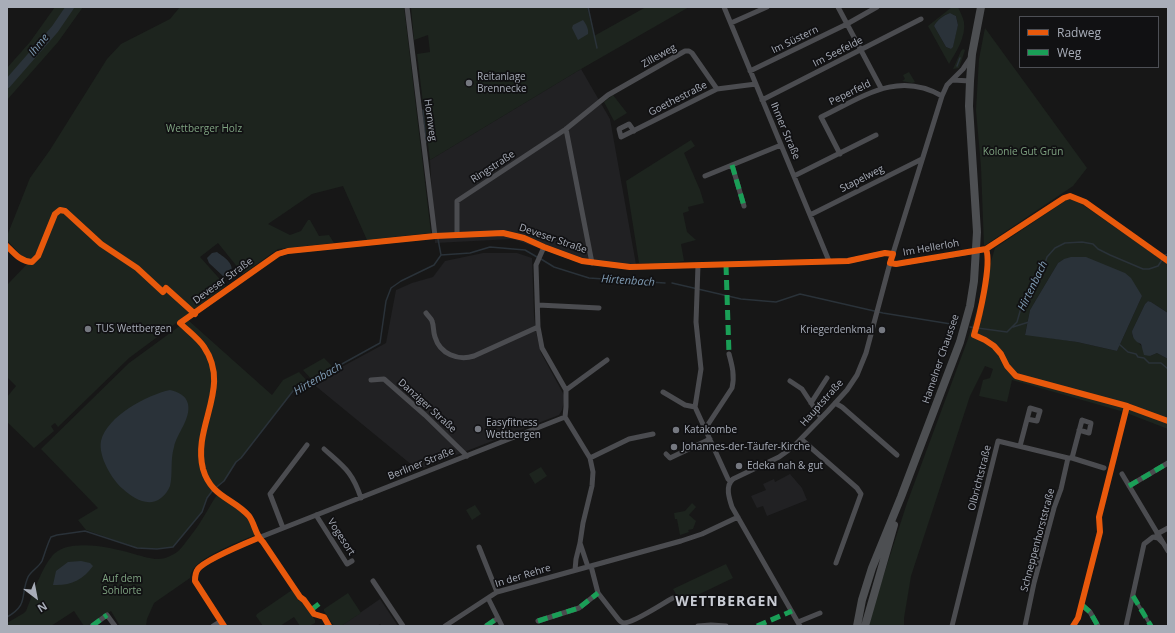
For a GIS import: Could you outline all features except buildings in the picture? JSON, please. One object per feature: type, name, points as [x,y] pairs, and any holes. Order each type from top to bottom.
[{"type":"main road","name":"Hamelner Chaussee","points":[[857,626],[862,600],[872,568],[901,497],[960,342],[970,306],[974,281],[976,226],[969,106],[972,54],[981,7]]},
{"type":"main road","name":"Hamelner Chaussee","points":[[865,626],[901,497]]},
{"type":"street","name":"Hornweg","points":[[407,7],[435,236]]},
{"type":"street","name":"Ihmer Straße","points":[[724,7],[829,261]]},
{"type":"street","points":[[731,23],[767,7]]},
{"type":"street","name":"Peperfeld","points":[[838,7],[881,88]]},
{"type":"street","name":"Im Süstern","points":[[750,71],[847,24],[877,7]]},
{"type":"street","name":"Im Seefelde","points":[[762,100],[921,19]]},
{"type":"street","name":"Zilleweg","points":[[597,103],[608,95],[687,50],[692,53],[717,89]]},
{"type":"street","name":"Hauptstraße","points":[[730,481],[779,457],[801,439],[835,403],[857,375],[866,353],[890,263],[942,96],[948,85],[963,69],[972,54]]},
{"type":"street","points":[[952,80],[970,82]]},
{"type":"street","name":"Goethestraße","points":[[634,131],[717,89],[756,84]]},
{"type":"street","name":"Peperfeld","points":[[840,154],[822,118],[881,88],[894,85],[914,86],[933,91],[942,96]]},
{"type":"street","name":"Ringstraße","points":[[457,234],[457,201],[566,129],[597,103]]},
{"type":"street","points":[[566,129],[592,263]]},
{"type":"street","points":[[794,176],[876,135]]},
{"type":"street","points":[[705,176],[781,144]]},
{"type":"street","name":"Stapelweg","points":[[810,215],[922,159]]},
{"type":"street","points":[[732,165],[744,206]]},
{"type":"street","name":"Deveser Straße","points":[[180,323],[278,254],[288,251],[435,236],[502,233],[524,238],[544,247],[592,263],[630,267],[848,261],[885,253],[893,254]]},
{"type":"street","points":[[544,247],[536,265],[538,327],[542,348],[566,390],[565,417],[590,458],[593,472],[592,486],[583,523],[575,570]]},
{"type":"street","name":"Im Hellerloh","points":[[890,263],[896,264],[976,250]]},
{"type":"street","points":[[698,265],[696,287],[696,331],[701,369],[695,407],[730,481],[728,489],[730,501],[799,624],[820,613]]},
{"type":"street","points":[[538,305],[598,308]]},
{"type":"street","points":[[426,313],[432,321],[436,342],[445,352],[458,357],[466,358],[474,356],[538,327]]},
{"type":"street","points":[[705,429],[732,388],[733,368],[729,354]]},
{"type":"street","points":[[566,390],[607,360]]},
{"type":"street","points":[[811,403],[827,378]]},
{"type":"street","name":"Danziger Straße","points":[[371,380],[384,379],[425,414],[467,456]]},
{"type":"street","points":[[790,381],[802,389],[821,418]]},
{"type":"street","points":[[663,392],[685,405],[695,407]]},
{"type":"street","points":[[835,403],[842,407],[897,455]]},
{"type":"street","name":"Berliner Straße","points":[[221,621],[195,581],[198,568],[233,549],[283,528],[565,417]]},
{"type":"street","points":[[1020,446],[1027,418]]},
{"type":"street","name":"Schneppenhorststraße","points":[[1025,626],[1034,583],[1054,508],[1079,430]]},
{"type":"street","points":[[590,458],[629,439],[653,434]]},
{"type":"street","points":[[666,454],[670,458],[710,439]]},
{"type":"street","points":[[801,439],[857,488],[861,494],[836,563]]},
{"type":"street","name":"Olbrichtstraße","points":[[952,626],[998,441],[1070,458],[1104,468]]},
{"type":"street","points":[[283,528],[270,494],[307,445]]},
{"type":"street","points":[[324,450],[348,471],[355,482],[361,498]]},
{"type":"street","points":[[1129,486],[1168,463]]},
{"type":"street","points":[[1122,474],[1168,551]]},
{"type":"street","name":"Vogesort","points":[[316,515],[347,564],[352,561]]},
{"type":"street","name":"In der Rehre","points":[[445,626],[498,592],[695,537],[738,517]]},
{"type":"street","points":[[1157,534],[1168,528]]},
{"type":"street","points":[[1126,626],[1144,544],[1153,537],[1158,538],[1163,543]]},
{"type":"street","points":[[580,543],[598,593],[622,623],[626,623],[643,616],[673,598]]},
{"type":"street","points":[[479,547],[498,592]]},
{"type":"street","points":[[373,581],[403,626]]},
{"type":"street","points":[[538,621],[579,608],[598,593]]},
{"type":"street","points":[[1133,596],[1151,626]]},
{"type":"street","points":[[488,598],[502,626]]},
{"type":"street","points":[[1082,605],[1090,612],[1098,626]]},
{"type":"street","points":[[92,626],[108,615],[115,626]]},
{"type":"street","points":[[486,626],[498,618]]},
{"type":"street","points":[[212,626],[221,621],[224,626]]},
{"type":"street","points":[[698,626],[726,626]]},
{"type":"shaded area","points":[[950,13],[956,16],[958,25],[953,47],[951,49],[946,47],[934,26],[941,18]]},
{"type":"shaded area","points":[[583,20],[588,28],[588,34],[578,40],[572,28],[573,25]]},
{"type":"shaded area","points":[[581,69],[610,119],[637,270],[586,265],[513,239],[435,243],[430,160]]},
{"type":"shaded area","points":[[217,252],[231,264],[232,268],[230,275],[224,277],[209,263],[207,258],[212,253]]},
{"type":"shaded area","points":[[483,253],[517,253],[532,258],[536,332],[541,353],[565,397],[562,410],[559,415],[418,470],[312,383],[386,343],[396,290],[412,283],[433,277],[445,261]]},
{"type":"shaded area","points":[[1071,257],[1086,257],[1125,273],[1131,278],[1142,296],[1117,351],[1077,342],[1025,335],[1030,310],[1058,263]]},
{"type":"shaded area","points":[[1148,301],[1168,313],[1168,359],[1157,353],[1150,356],[1144,355],[1141,344],[1134,339],[1132,331],[1145,304]]},
{"type":"shaded area","points":[[170,390],[184,396],[188,404],[188,415],[174,447],[170,486],[165,494],[156,501],[141,501],[131,496],[114,480],[110,474],[102,454],[101,441],[111,423],[119,415],[150,397]]},
{"type":"shaded area","points":[[790,474],[802,488],[807,500],[767,516],[763,506],[757,508],[751,496],[766,490],[763,484],[774,479],[775,482]]},
{"type":"shaded area","points":[[81,561],[90,563],[93,566],[85,575],[70,583],[53,585],[56,571],[68,562]]},
{"type":"shaded area","points":[[380,599],[398,626],[382,626],[380,624],[377,626],[341,626]]},
{"type":"green space","points":[[55,7],[83,7],[58,42],[7,100],[7,68],[30,42]]},
{"type":"green space","name":"Wettberger Holz","points":[[180,7],[404,7],[431,233],[367,240],[343,186],[312,194],[268,224],[290,235],[301,231],[308,220],[310,220],[319,236],[329,235],[334,243],[278,249],[243,274],[218,243],[200,257],[226,286],[129,358],[58,427],[55,423],[51,426],[54,431],[34,448],[7,422],[7,397],[16,386],[7,377],[7,285],[29,262],[32,262],[26,261],[7,240],[7,236],[30,178],[50,150],[107,59],[121,44],[170,19]],"holes":[[[60,210],[53,219],[56,212]],[[65,211],[102,243],[138,267],[159,288],[155,286],[137,268],[101,244]]]},
{"type":"green space","name":"Reitanlage Brennecke","points":[[411,7],[587,7],[594,36],[646,7],[689,7],[581,69],[430,160],[417,54],[430,52],[428,35],[414,40]]},
{"type":"green space","points":[[952,7],[958,7],[964,22],[964,28],[960,44],[949,64],[928,26]],"holes":[[[950,13],[956,16],[958,24],[951,49],[946,47],[934,26],[943,16]]]},
{"type":"green space","name":"Kolonie Gut Grün","points":[[985,28],[1087,168],[1073,186],[984,246],[981,167],[976,110],[979,59]]},
{"type":"green space","points":[[963,49],[965,50],[959,68],[953,69],[961,51]]},
{"type":"green space","points":[[909,72],[915,82],[912,83],[902,81],[905,79],[903,75]]},
{"type":"green space","points":[[613,95],[627,113],[614,121],[604,102]]},
{"type":"green space","points":[[691,140],[695,146],[684,153],[704,203],[688,207],[689,211],[683,213],[687,232],[696,240],[681,244],[684,261],[669,263],[639,263],[626,181]]},
{"type":"green space","points":[[1068,199],[1079,202],[1168,264],[1168,313],[1148,301],[1145,304],[1132,331],[1132,335],[1150,356],[1157,353],[1168,359],[1168,429],[1124,412],[1012,380],[1007,402],[979,396],[983,380],[990,378],[993,369],[985,366],[970,396],[911,576],[904,626],[869,626],[875,602],[907,503],[968,339],[995,248]],"holes":[[[1064,259],[1142,296],[1117,351],[1077,342],[1025,334],[1030,310],[1058,263]]]},
{"type":"green space","points":[[188,320],[272,395],[283,380],[299,372],[308,382],[293,391],[241,458],[236,462],[224,481],[213,490],[207,498],[202,512],[173,547],[157,549],[137,548],[86,530],[78,520],[98,508],[41,449],[129,363]]},
{"type":"green space","points":[[324,358],[334,368],[312,380],[303,370]]},
{"type":"green space","points":[[541,467],[547,476],[535,484],[529,474]]},
{"type":"green space","name":"Auf dem Sohlorte","points":[[217,495],[248,517],[255,535],[223,549],[200,562],[192,571],[190,578],[154,603],[147,619],[146,626],[120,626],[111,611],[87,626],[84,626],[74,611],[51,626],[7,626],[7,623],[26,611],[44,568],[52,556],[59,550],[79,545],[115,549],[154,559],[169,557],[181,549]]},
{"type":"green space","points":[[692,503],[696,507],[689,515],[696,521],[693,529],[680,535],[677,519],[675,519],[674,513],[685,511]]},
{"type":"green space","points":[[475,505],[481,514],[472,520],[466,510]]},
{"type":"green space","points":[[726,564],[733,578],[681,603],[673,589]]},
{"type":"green space","points":[[292,590],[299,601],[302,601],[315,620],[315,623],[309,626],[300,626],[294,617],[280,626],[263,626],[256,616],[257,614]]},
{"type":"green space","points":[[348,593],[361,613],[341,626],[334,626],[324,609]]},
{"type":"waterway","name":"Ihme","points":[[7,84],[55,29],[70,7]]},
{"type":"waterway","points":[[588,7],[597,48]]},
{"type":"waterway","points":[[957,66],[960,58]]},
{"type":"waterway","points":[[423,110],[426,142]]},
{"type":"waterway","points":[[438,239],[441,255]]},
{"type":"waterway","name":"Hirtenbach","points":[[970,327],[1007,332],[1017,322],[1021,308],[1032,290],[1036,278],[1043,269],[1047,257],[1055,248],[1065,243],[1082,242],[1093,244],[1098,249],[1143,269],[1158,266],[1162,260]]},
{"type":"waterway","name":"Hirtenbach","points":[[7,617],[14,613],[21,604],[28,577],[42,561],[51,537],[85,531],[137,548],[157,549],[173,547],[202,512],[207,498],[213,490],[224,481],[236,462],[241,458],[293,391],[380,343],[386,301],[391,288],[401,281],[434,265],[441,255],[470,253],[490,247],[525,250],[537,257]]},
{"type":"waterway","name":"Hirtenbach","points":[[541,259],[554,267],[589,278],[665,283]]},
{"type":"waterway","name":"Hirtenbach","points":[[672,283],[741,299],[776,302],[800,294],[883,313],[957,325]]},
{"type":"waterway","points":[[1013,327],[1029,322]]},
{"type":"waterway","points":[[1119,344],[1128,352],[1144,358],[1149,363],[1161,363],[1168,369]]},
{"type":"marked path","points":[[732,165],[744,206]]},
{"type":"marked path","points":[[726,265],[729,354]]},
{"type":"marked path","points":[[1129,486],[1168,463]]},
{"type":"marked path","points":[[538,621],[579,608],[598,593]]},
{"type":"marked path","points":[[1133,596],[1151,626]]},
{"type":"marked path","points":[[311,610],[320,603]]},
{"type":"marked path","points":[[1082,605],[1090,612],[1098,626]]},
{"type":"marked path","points":[[757,626],[792,611]]},
{"type":"marked path","points":[[92,626],[107,615]]},
{"type":"marked path","points":[[486,626],[498,618]]},
{"type":"cycle path","points":[[329,626],[324,617],[314,614],[300,597],[258,536],[249,516],[211,486],[207,478],[203,469],[201,453],[202,438],[213,392],[214,377],[212,362],[202,344],[180,323],[278,254],[288,251],[435,236],[503,233],[524,238],[582,261],[630,267],[848,261],[885,253],[893,254],[890,263],[896,264],[986,249],[1064,198],[1070,196],[1085,202],[1168,261]]},
{"type":"cycle path","points":[[7,246],[21,259],[32,262],[38,256],[55,214],[60,210],[65,211],[101,244],[137,268],[163,292],[166,288],[195,314]]},
{"type":"cycle path","points":[[986,249],[986,278],[982,304],[974,335],[994,346],[1001,354],[1007,366],[1016,376],[1127,406],[1168,421]]},
{"type":"cycle path","points":[[1073,626],[1078,618],[1100,532],[1099,517],[1127,406]]},
{"type":"cycle path","points":[[224,626],[195,581],[196,572],[202,565],[209,561],[258,538]]},
{"type":"place","name":"Reitanlage Brennecke","points":[[469,83]]},
{"type":"place","name":"TUS Wettbergen","points":[[88,329]]},
{"type":"place","name":"Kriegerdenkmal","points":[[882,330]]},
{"type":"place","name":"Easyfitness Wettbergen","points":[[478,429]]},
{"type":"place","name":"Katakombe","points":[[676,430]]},
{"type":"place","name":"Johannes-der-Täufer-Kirche","points":[[674,447]]},
{"type":"place","name":"Edeka nah & gut","points":[[739,466]]},
{"type":"district","name":"WETTBERGEN","points":[[727,602]]}]
